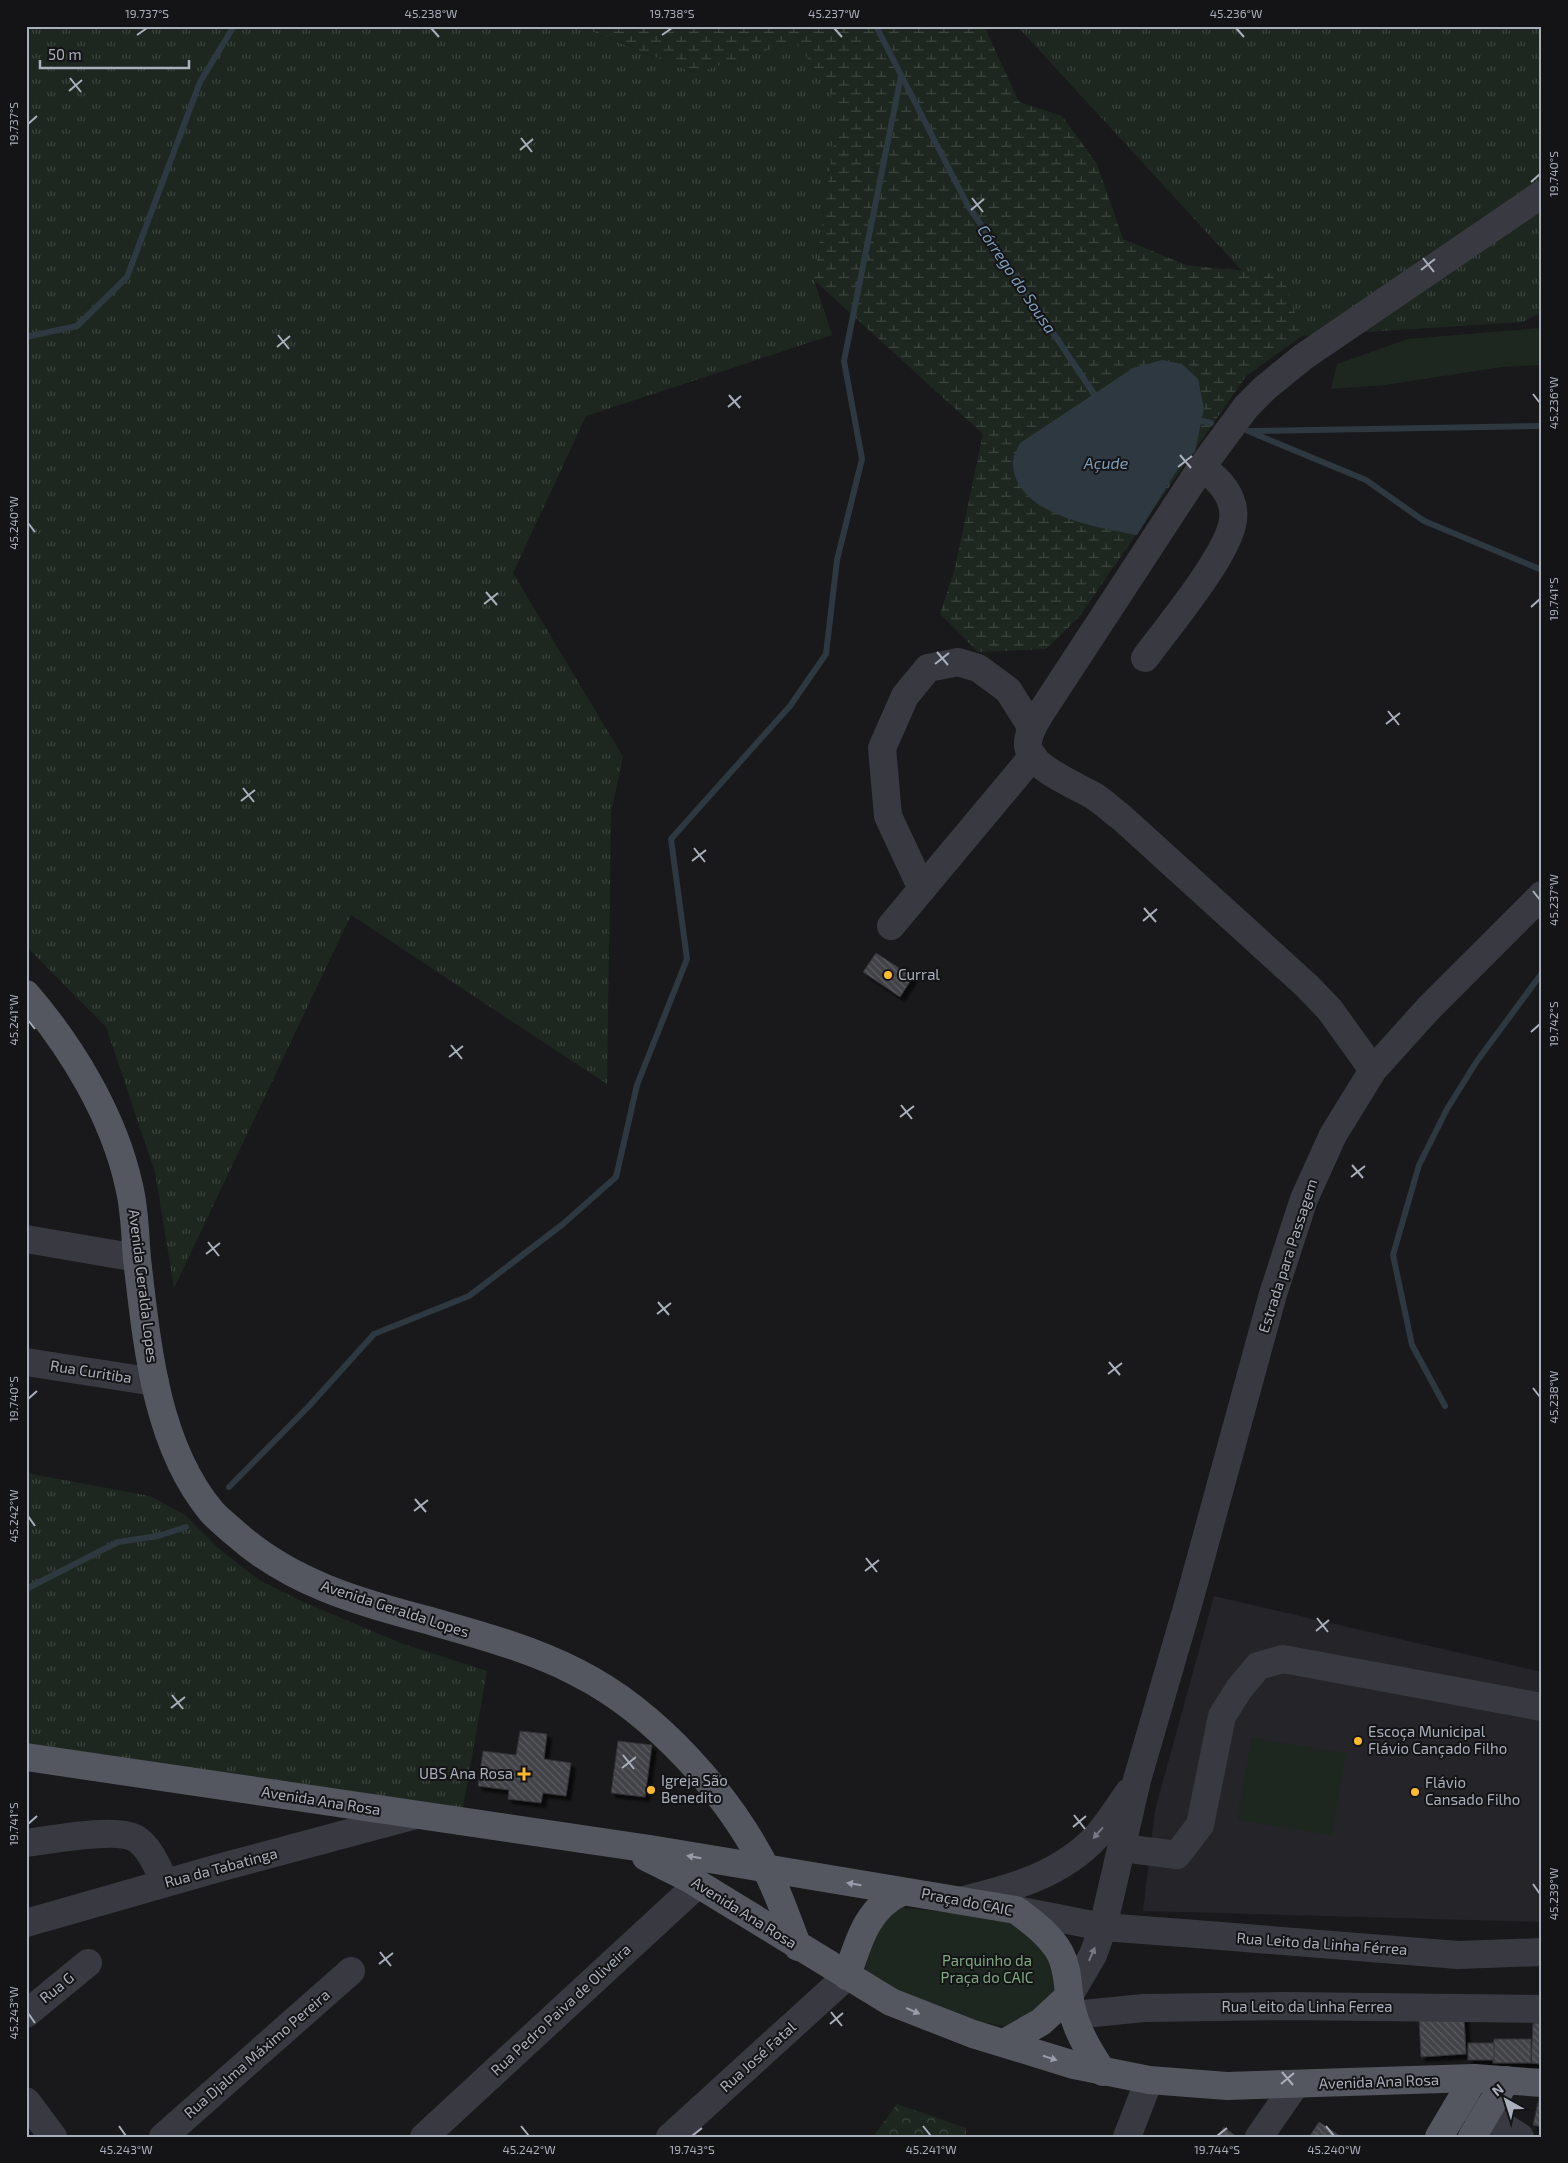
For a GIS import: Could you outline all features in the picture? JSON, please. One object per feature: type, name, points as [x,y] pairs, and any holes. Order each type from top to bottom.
[{"type":"main road","name":"Avenida Geralda Lopes","points":[[26,994],[68,1051],[110,1123],[121,1153],[130,1190],[137,1258],[155,1382],[169,1433],[190,1479],[212,1512],[252,1549],[294,1575],[338,1594],[524,1651],[577,1672],[620,1698],[656,1728],[704,1777],[733,1816],[767,1870],[798,1947]]},
{"type":"main road","name":"Avenida Ana Rosa","points":[[26,1757],[616,1844],[902,1892]]},
{"type":"main road","name":"Avenida Ana Rosa","points":[[616,1844],[698,1884],[858,1983]]},
{"type":"main road","name":"Praça do CAIC","points":[[902,1892],[963,1900],[1016,1910],[1049,1938],[1060,1953],[1066,1967],[1071,2006],[1086,2044],[1103,2072]]},
{"type":"main road","points":[[902,1892],[886,1901],[867,1922],[854,1952],[858,1983],[930,2019],[1004,2042],[1071,2006]]},
{"type":"main road","name":"Avenida Ana Rosa","points":[[1004,2042],[1074,2065],[1103,2072],[1149,2080],[1227,2086],[1474,2078],[1542,2082]]},
{"type":"main road","points":[[1439,2137],[1474,2078]]},
{"type":"main road","points":[[1479,2126],[1506,2080]]},
{"type":"street","points":[[1374,1070],[1330,1010],[1232,916],[1121,817],[1096,797],[1046,769],[1028,748],[1032,728],[1201,468],[1246,408],[1296,363],[1542,194]]},
{"type":"street","points":[[1145,658],[1217,559],[1228,538],[1233,519],[1230,501],[1224,487],[1216,476],[1201,468]]},
{"type":"street","points":[[922,889],[888,816],[882,748],[905,696],[928,668],[958,662],[978,668],[1008,690],[1032,728]]},
{"type":"street","points":[[891,926],[1033,756]]},
{"type":"street","name":"Estrada para Passagem","points":[[1071,2006],[1103,1927],[1137,1780],[1189,1602],[1273,1294],[1304,1199],[1333,1134],[1374,1070],[1428,1008],[1542,895]]},
{"type":"street","points":[[26,1239],[137,1258]]},
{"type":"street","name":"Rua Curitiba","points":[[26,1362],[155,1382]]},
{"type":"street","points":[[1122,1848],[1177,1854],[1200,1825],[1222,1716],[1239,1689],[1258,1666],[1283,1659],[1542,1706]]},
{"type":"street","points":[[963,1900],[1032,1881],[1065,1863],[1096,1836],[1137,1780]]},
{"type":"street","name":"Rua da Tabatinga","points":[[26,1923],[164,1883],[416,1815]]},
{"type":"street","points":[[26,1843],[103,1834],[119,1834],[134,1838],[145,1847],[164,1883]]},
{"type":"street","name":"Rua Pedro Paiva de Oliveira","points":[[424,2137],[698,1884]]},
{"type":"street","name":"Rua Leito da Linha Férrea","points":[[1016,1910],[1103,1927],[1458,1955],[1542,1952]]},
{"type":"street","name":"Rua G","points":[[26,2014],[88,1963]]},
{"type":"street","name":"Rua Djalma Máximo Pereira","points":[[163,2137],[351,1972]]},
{"type":"street","name":"Rua José Fatal","points":[[670,2137],[858,1983]]},
{"type":"street","name":"Rua Leito da Linha Ferrea","points":[[1071,2006],[1144,2008],[1285,2006],[1542,2009]]},
{"type":"street","points":[[1127,2137],[1149,2080]]},
{"type":"street","points":[[1260,2137],[1295,2085]]},
{"type":"street","points":[[26,2100],[53,2137]]},
{"type":"street","points":[[1460,2104],[1479,2126],[1520,2137]]},
{"type":"shaded area","name":"Escoça Municipal Flávio Cançado Filho","points":[[1214,1596],[1542,1672],[1542,1922],[1143,1911],[1155,1810]]},
{"type":"green space","points":[[26,26],[578,26],[695,73],[796,41],[839,107],[814,280],[832,335],[586,416],[513,573],[623,757],[611,812],[607,1084],[351,915],[174,1288],[155,1172],[106,1027],[26,946]]},
{"type":"green space","points":[[579,26],[984,26],[1019,102],[1062,116],[1097,164],[1123,239],[1186,265],[1283,275],[1302,336],[1246,376],[1079,617],[1046,649],[978,652],[940,614],[955,568],[983,434],[814,280],[839,107],[796,41],[695,73]]},
{"type":"green space","points":[[1017,26],[1542,26],[1542,312],[1523,322],[1302,336]]},
{"type":"green space","points":[[1542,328],[1542,365],[1502,367],[1385,385],[1331,389],[1337,364],[1408,339]]},
{"type":"green space","points":[[26,1473],[150,1496],[185,1515],[218,1548],[259,1580],[303,1602],[403,1644],[487,1671],[462,1813],[26,1746]]},
{"type":"green space","points":[[1251,1738],[1346,1753],[1332,1835],[1237,1820]]},
{"type":"green space","name":"Parquinho da Praça do CAIC","points":[[894,1907],[984,1916],[1007,1921],[1026,1929],[1049,1952],[1058,1978],[1054,1995],[1017,2024],[1004,2026],[976,2021],[910,2000],[865,1971],[872,1945]]},
{"type":"green space","points":[[897,2104],[966,2128],[966,2137],[873,2137]]},
{"type":"water","name":"Açude","points":[[1162,360],[1182,364],[1198,379],[1204,408],[1195,452],[1181,464],[1137,535],[1101,528],[1060,515],[1041,506],[1026,494],[1016,479],[1013,461],[1020,443],[1133,368]]},
{"type":"building","name":"Curral","points":[[876,953],[913,977],[900,997],[863,972]]},
{"type":"building","name":"UBS Ana Rosa","points":[[520,1731],[547,1734],[544,1759],[571,1763],[566,1796],[543,1793],[541,1803],[508,1799],[509,1790],[478,1786],[483,1751],[516,1755]]},
{"type":"building","points":[[618,1741],[652,1745],[645,1797],[611,1793]]},
{"type":"building","points":[[1464,2016],[1466,2054],[1421,2057],[1419,2019]]},
{"type":"building","points":[[1533,2023],[1542,2023],[1542,2064],[1531,2063]]},
{"type":"building","points":[[1494,2039],[1531,2039],[1531,2063],[1493,2063]]},
{"type":"building","points":[[1468,2043],[1494,2043],[1494,2060],[1468,2060]]},
{"type":"building","points":[[1539,2098],[1542,2099],[1542,2127],[1533,2125]]},
{"type":"building","points":[[1319,2122],[1342,2137],[1309,2137]]},
{"type":"building","points":[[1224,2127],[1237,2137],[1217,2137]]},
{"type":"waterway","points":[[26,337],[77,326],[127,277],[200,82],[234,26]]},
{"type":"waterway","name":"Córrego do Sousa","points":[[876,26],[967,204],[1094,394],[1101,396]]},
{"type":"waterway","points":[[229,1487],[309,1406],[374,1334],[469,1296],[563,1224],[616,1177],[637,1085],[687,959],[671,839],[790,706],[826,654],[837,560],[862,459],[844,361],[901,76]]},
{"type":"waterway","name":"Córrego do Sousa","points":[[1193,419],[1211,423]]},
{"type":"waterway","points":[[1251,431],[1542,426]]},
{"type":"waterway","name":"Córrego do Sousa","points":[[1248,431],[1366,480],[1424,521],[1542,570]]},
{"type":"waterway","points":[[1445,1406],[1412,1345],[1393,1255],[1419,1165],[1447,1109],[1477,1061],[1542,973]]},
{"type":"waterway","points":[[26,1589],[118,1542],[158,1536],[186,1527]]},
{"type":"place","name":"Curral","points":[[888,975]]},
{"type":"place","name":"Escoça Municipal Flávio Cançado Filho","points":[[1358,1741]]},
{"type":"place","name":"UBS Ana Rosa","points":[[524,1774]]},
{"type":"place","name":"Igreja São Benedito","points":[[651,1790]]},
{"type":"place","name":"Flávio Cansado Filho","points":[[1415,1792]]}]
